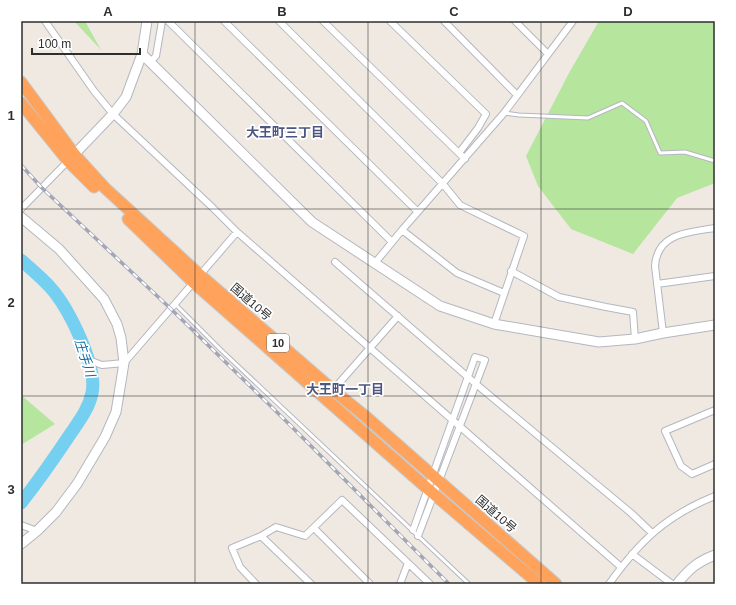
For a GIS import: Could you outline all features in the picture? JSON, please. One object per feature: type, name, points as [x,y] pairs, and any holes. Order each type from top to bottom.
[{"type":"highway","name":"国道10号","points":[[21,82],[71,158]]},
{"type":"highway","name":"国道10号","points":[[21,103],[71,158],[196,278],[431,492],[539,584]]},
{"type":"highway","name":"国道10号","points":[[196,278],[365,416],[556,584]]},
{"type":"street","points":[[45,21],[94,91],[113,114],[212,207],[236,232],[621,567]]},
{"type":"street","points":[[21,209],[113,114],[126,97],[142,54],[147,21]]},
{"type":"street","points":[[150,62],[156,56],[162,21]]},
{"type":"street","points":[[168,21],[392,242]]},
{"type":"street","points":[[224,21],[418,212]]},
{"type":"street","points":[[280,21],[443,184],[460,205],[524,236],[494,324]]},
{"type":"street","points":[[323,21],[465,159]]},
{"type":"street","points":[[390,21],[486,114],[478,128],[459,153]]},
{"type":"street","points":[[444,21],[517,95]]},
{"type":"street","points":[[515,21],[548,54]]},
{"type":"street","points":[[375,264],[402,230],[504,113],[573,21]]},
{"type":"street","points":[[142,54],[312,222],[440,306],[494,324],[599,342],[635,339],[715,325]]},
{"type":"street","points":[[21,217],[59,249],[104,299],[117,324],[121,338],[124,363],[116,412],[105,437],[77,484],[56,512],[37,531],[21,544]]},
{"type":"street","points":[[663,333],[655,266],[656,258],[663,245],[677,235],[691,231],[715,228]]},
{"type":"street","points":[[402,230],[457,273],[504,293]]},
{"type":"street","points":[[86,360],[102,364],[124,363],[236,232]]},
{"type":"street","points":[[335,262],[476,384],[631,513],[652,533]]},
{"type":"street","points":[[511,271],[559,297],[633,312],[635,339]]},
{"type":"street","points":[[657,284],[715,276]]},
{"type":"street","points":[[333,390],[398,316]]},
{"type":"street","points":[[418,536],[452,421],[475,358],[485,360],[459,427],[436,478]]},
{"type":"street","points":[[715,410],[665,431],[681,466],[692,474],[715,464]]},
{"type":"street","points":[[413,530],[431,492]]},
{"type":"street","points":[[609,584],[621,567],[652,533],[671,518],[715,496]]},
{"type":"street","points":[[256,584],[240,567],[232,548],[262,536],[276,527],[305,536],[342,500],[430,584]]},
{"type":"street","points":[[21,525],[37,531]]},
{"type":"street","points":[[314,528],[370,584]]},
{"type":"street","points":[[262,536],[311,584]]},
{"type":"street","points":[[632,554],[672,584]]},
{"type":"street","points":[[677,584],[688,570],[702,560],[715,555]]},
{"type":"street","points":[[400,584],[408,563]]},
{"type":"lane","points":[[504,113],[588,118],[622,103],[646,122],[660,153],[685,152],[715,161]]},
{"type":"lane","points":[[175,304],[221,350],[469,584]]},
{"type":"green space","points":[[74,21],[85,21],[101,50]]},
{"type":"green space","points":[[599,21],[715,21],[715,183],[677,198],[633,254],[571,229],[538,186],[526,156],[569,73]]},
{"type":"green space","points":[[21,395],[55,424],[21,445]]},
{"type":"waterway","name":"庄手川","points":[[21,260],[40,276],[65,308],[80,337],[86,353],[93,382],[91,398],[84,414],[21,503]]},
{"type":"railway","points":[[21,165],[42,188],[171,309],[287,422],[449,584]]},
{"type":"district","name":"大王町三丁目","points":[[285,132]]},
{"type":"district","name":"大王町一丁目","points":[[345,389]]}]
